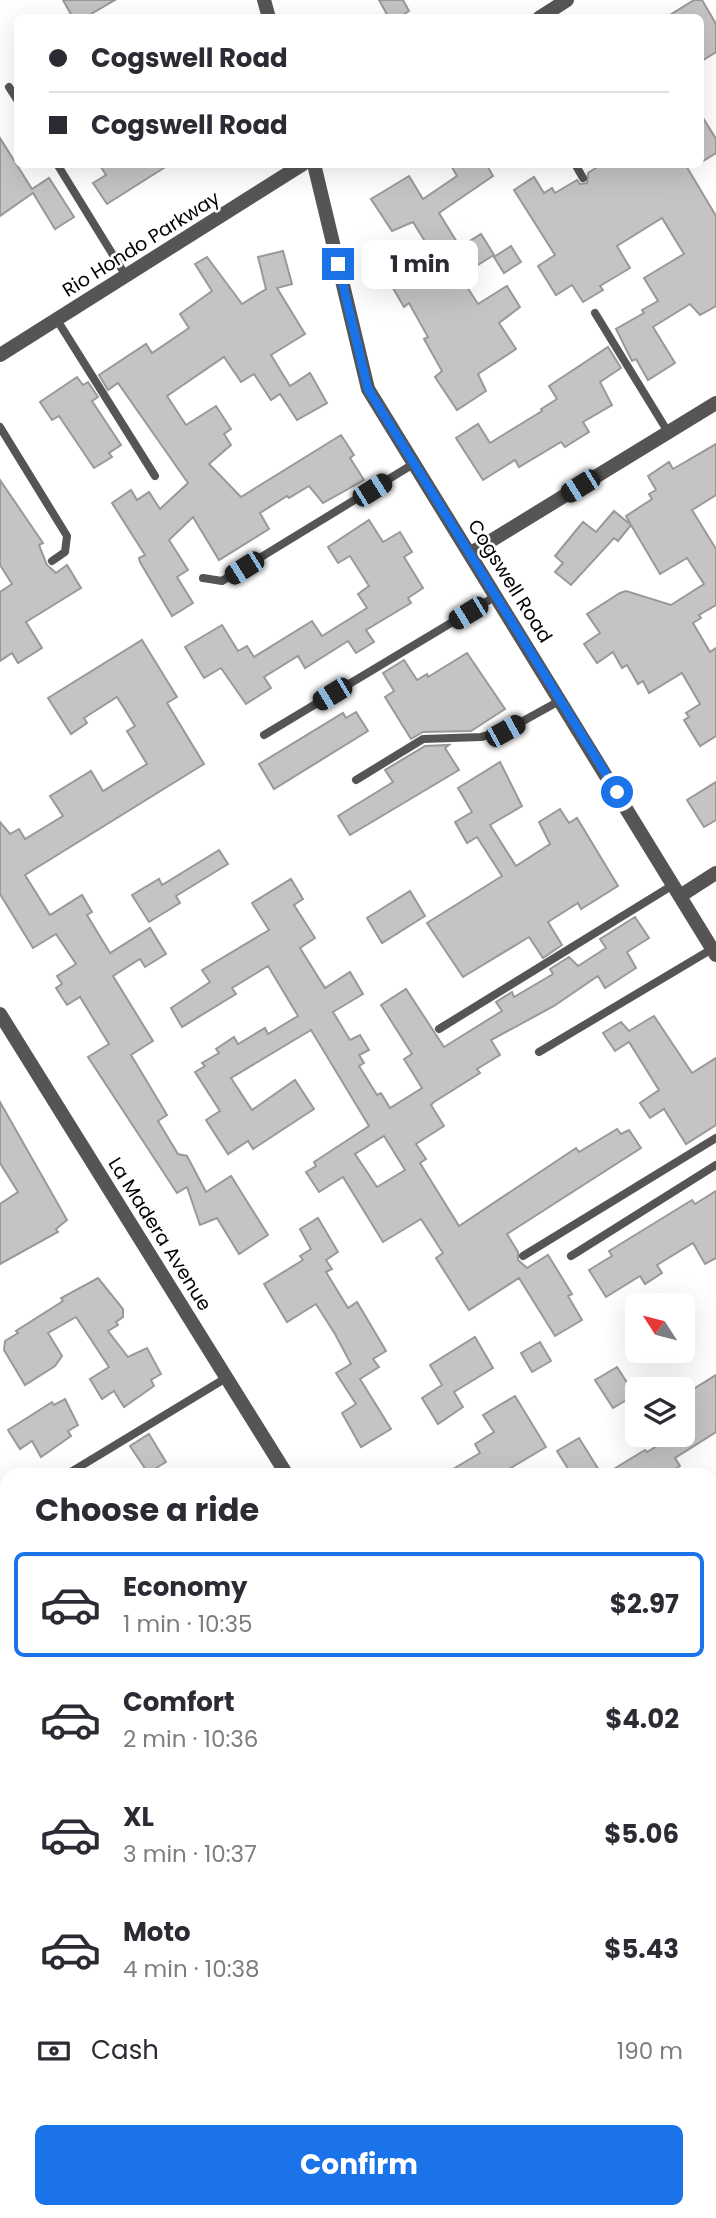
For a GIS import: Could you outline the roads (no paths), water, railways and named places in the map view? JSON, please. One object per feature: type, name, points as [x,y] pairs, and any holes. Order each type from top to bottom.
[{"type":"street","points":[[545,14],[567,0]]},
{"type":"street","name":"Rio Hondo Parkway","points":[[0,355],[297,168]]},
{"type":"street","name":"Cogswell Road","points":[[315,168],[368,389],[714,952]]},
{"type":"street","points":[[471,553],[716,403]]},
{"type":"street","points":[[676,890],[716,873]]},
{"type":"street","name":"La Madera Avenue","points":[[0,1014],[282,1468]]},
{"type":"lane","points":[[9,87],[14,95]]},
{"type":"lane","points":[[60,168],[127,276]]},
{"type":"lane","points":[[577,168],[583,178]]},
{"type":"lane","points":[[595,313],[668,432]]},
{"type":"lane","points":[[57,320],[155,476]]},
{"type":"lane","points":[[0,427],[67,536],[65,552],[52,561]]},
{"type":"lane","points":[[203,578],[222,581],[415,463]]},
{"type":"lane","points":[[264,735],[496,596]]},
{"type":"lane","points":[[356,780],[423,738],[481,737],[505,731],[561,700]]},
{"type":"lane","points":[[439,1029],[676,890]]},
{"type":"lane","points":[[539,1052],[714,952]]},
{"type":"lane","points":[[523,1256],[716,1138]]},
{"type":"lane","points":[[570,1256],[716,1165]]},
{"type":"lane","points":[[78,1468],[226,1378]]}]
